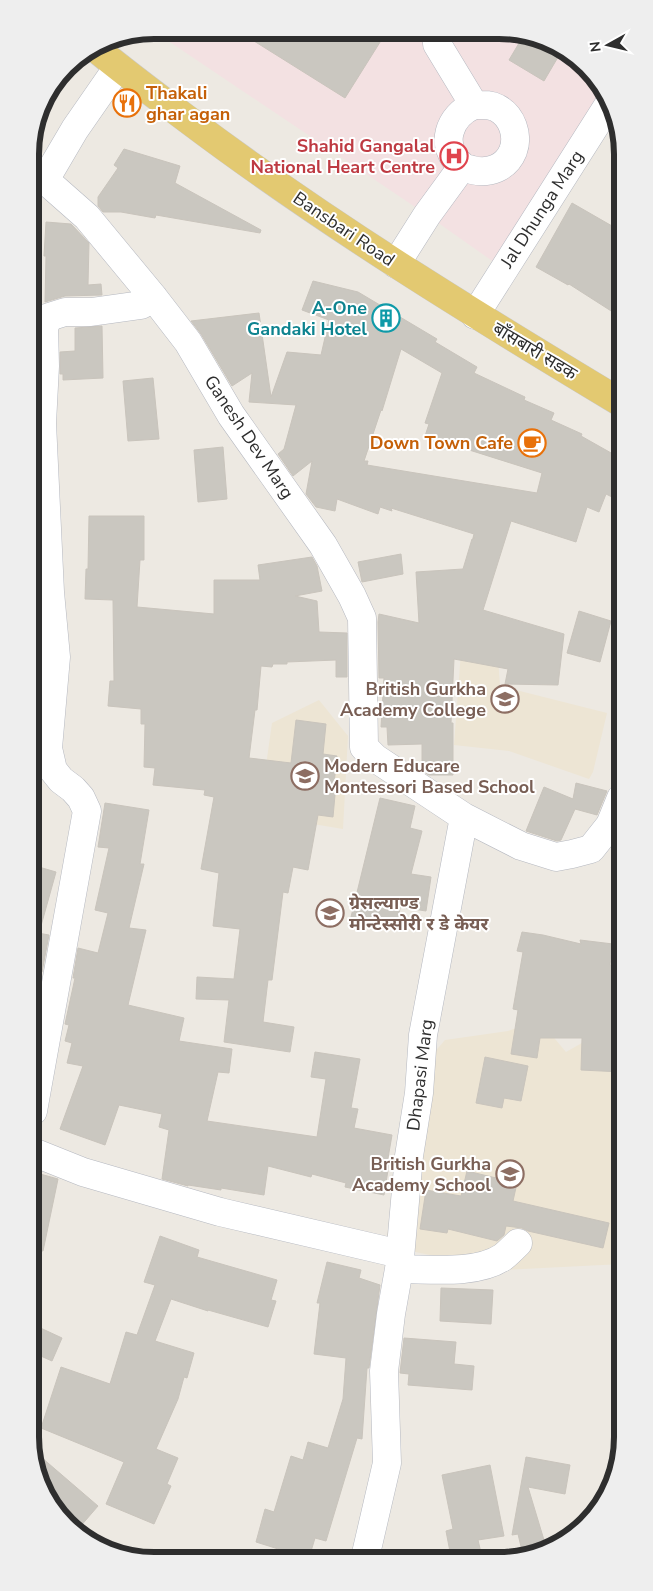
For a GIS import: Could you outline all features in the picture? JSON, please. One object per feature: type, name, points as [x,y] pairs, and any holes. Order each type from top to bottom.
[{"type":"main road","name":"Bansbari Road","points":[[100,52],[254,170],[451,300]]},
{"type":"main road","name":"बाँसबारी सडक","points":[[451,300],[614,398]]},
{"type":"street","points":[[433,39],[474,105]]},
{"type":"street","name":"Ganesh Dev Marg","points":[[39,180],[118,67]]},
{"type":"street","points":[[474,105],[496,107],[511,122],[515,132],[515,142],[507,161],[498,168],[489,171],[479,172],[462,167],[450,147],[449,136],[456,116],[474,105]]},
{"type":"street","name":"Jal Dhunga Marg","points":[[475,315],[605,110]]},
{"type":"street","points":[[396,264],[427,215],[462,167]]},
{"type":"street","name":"Ganesh Dev Marg","points":[[39,182],[87,217],[188,342],[231,415],[322,545],[352,596],[362,618],[364,747],[375,758],[464,817]]},
{"type":"street","points":[[39,1077],[86,810],[81,798],[73,789],[60,780],[53,770],[48,748],[56,657],[44,487],[42,423],[45,366],[44,327],[49,317],[65,312],[91,312],[141,305],[154,298]]},
{"type":"street","points":[[464,817],[521,846],[556,856],[591,849],[610,825],[614,815]]},
{"type":"street","name":"Dhapasi Marg","points":[[366,1552],[387,1463],[384,1370],[399,1262],[409,1156],[419,1093],[423,1035],[464,817]]},
{"type":"street","points":[[39,1154],[83,1172],[399,1262],[467,1269],[484,1265],[502,1257],[518,1244]]},
{"type":"shaded area","name":"Shahid Gangalal National Heart Centre","points":[[165,39],[499,39],[522,41],[536,45],[563,58],[586,78],[602,103],[498,265]]},
{"type":"shaded area","name":"British Gurkha Academy College","points":[[462,638],[497,644],[500,686],[607,713],[593,772],[589,779],[509,751],[454,745]]},
{"type":"shaded area","name":"Modern Educare Montessori Based School","points":[[319,700],[348,736],[343,829],[259,815],[272,723]]},
{"type":"shaded area","name":"British Gurkha Academy School","points":[[539,1020],[566,1052],[610,1027],[614,1027],[614,1264],[503,1270],[391,1247],[387,1235],[409,1114],[420,1069],[445,1040],[508,1031]]},
{"type":"building","points":[[251,39],[382,39],[345,98]]},
{"type":"building","points":[[520,41],[536,45],[559,56],[544,81],[509,60]]},
{"type":"building","points":[[124,149],[180,166],[175,183],[261,230],[260,233],[156,215],[155,218],[121,212],[103,212],[98,206],[98,197],[118,168],[114,165]]},
{"type":"building","points":[[572,203],[614,227],[614,313],[569,284],[536,267]]},
{"type":"building","points":[[46,222],[71,224],[89,243],[88,285],[101,284],[102,295],[65,296],[45,302],[46,256],[44,256]]},
{"type":"building","points":[[313,281],[358,292],[437,339],[435,342],[477,367],[474,373],[525,397],[524,400],[554,413],[551,420],[582,434],[581,436],[614,455],[614,498],[606,494],[599,512],[587,507],[576,542],[511,521],[483,610],[564,634],[558,685],[505,684],[508,669],[454,659],[451,723],[453,723],[453,775],[429,775],[422,771],[422,744],[388,745],[387,727],[381,727],[384,678],[379,678],[378,622],[379,614],[419,623],[416,572],[463,569],[472,539],[475,538],[473,538],[474,534],[391,508],[392,511],[380,507],[378,514],[337,499],[335,511],[316,507],[306,494],[312,461],[293,476],[278,454],[284,449],[296,405],[249,402],[252,373],[232,386],[201,334],[191,321],[259,313],[271,397],[287,352],[321,355],[329,320],[302,310]],"holes":[[[401,349],[442,373],[425,423],[429,424],[425,436],[542,473],[537,493],[367,465],[368,461],[364,461]]]},
{"type":"building","points":[[102,326],[103,378],[63,380],[63,374],[60,374],[60,352],[75,351],[75,328]]},
{"type":"building","points":[[153,378],[159,439],[128,441],[123,381]]},
{"type":"building","points":[[223,447],[227,499],[198,502],[194,450]]},
{"type":"building","points":[[89,516],[144,516],[144,560],[140,560],[137,607],[214,614],[214,580],[260,580],[258,565],[312,557],[317,566],[322,591],[295,596],[317,601],[319,632],[347,633],[347,677],[336,677],[336,660],[287,662],[287,664],[273,664],[272,667],[261,666],[257,710],[255,710],[249,758],[291,763],[296,720],[326,724],[323,754],[337,756],[333,817],[318,815],[308,870],[293,867],[288,893],[283,892],[272,980],[268,980],[263,1022],[294,1027],[290,1052],[224,1042],[229,1000],[196,999],[197,977],[234,979],[240,929],[213,926],[219,873],[201,869],[214,797],[204,795],[205,790],[153,785],[155,768],[144,767],[145,724],[141,724],[141,709],[108,706],[110,681],[114,681],[113,600],[85,599],[86,569],[88,569]]},
{"type":"building","points":[[401,554],[403,574],[362,582],[358,562]]},
{"type":"building","points":[[579,611],[611,621],[600,662],[567,653]]},
{"type":"building","points":[[576,783],[607,791],[597,815],[575,809],[561,840],[557,841],[526,831],[544,787],[573,799]]},
{"type":"building","points":[[380,798],[415,806],[410,828],[422,831],[411,874],[431,877],[426,911],[400,907],[398,924],[351,917]]},
{"type":"building","points":[[105,803],[149,810],[140,864],[144,864],[129,928],[146,930],[128,1005],[184,1018],[179,1041],[232,1049],[229,1073],[218,1072],[207,1121],[317,1137],[326,1079],[311,1077],[315,1052],[360,1059],[351,1108],[358,1109],[354,1128],[392,1135],[384,1195],[345,1187],[346,1183],[312,1174],[311,1177],[268,1166],[264,1195],[221,1188],[221,1190],[188,1186],[162,1179],[169,1130],[159,1127],[162,1114],[119,1105],[105,1145],[60,1129],[83,1066],[67,1063],[72,1043],[65,1041],[69,1025],[65,1024],[75,978],[73,978],[78,948],[98,953],[108,913],[95,910],[109,848],[98,847]]},
{"type":"building","points":[[39,867],[56,872],[39,933]]},
{"type":"building","points":[[522,932],[581,944],[580,940],[613,944],[610,965],[614,965],[614,1072],[581,1070],[582,1038],[540,1038],[537,1058],[511,1054],[518,1010],[513,1009],[523,952],[517,951]]},
{"type":"building","points":[[39,933],[49,935],[42,972],[39,972]]},
{"type":"building","points":[[485,1057],[528,1066],[521,1101],[504,1098],[502,1108],[476,1103]]},
{"type":"building","points":[[467,1171],[517,1183],[513,1201],[609,1223],[603,1248],[522,1228],[506,1226],[504,1235],[497,1241],[448,1229],[447,1233],[420,1229],[426,1190],[461,1196]]},
{"type":"building","points":[[39,1174],[58,1179],[43,1251],[39,1251]]},
{"type":"building","points":[[160,1236],[199,1250],[197,1257],[277,1280],[271,1300],[276,1301],[268,1327],[171,1299],[155,1341],[194,1353],[187,1378],[184,1377],[178,1399],[156,1449],[178,1458],[167,1484],[171,1486],[154,1524],[106,1504],[124,1462],[41,1428],[61,1367],[110,1384],[126,1332],[137,1335],[155,1285],[144,1282]]},
{"type":"building","points":[[327,1262],[361,1270],[359,1278],[380,1285],[369,1368],[367,1368],[362,1439],[357,1438],[326,1541],[315,1538],[311,1552],[288,1552],[256,1542],[265,1509],[274,1512],[291,1456],[303,1460],[308,1442],[328,1448],[343,1399],[346,1358],[314,1354],[320,1303],[317,1303]]},
{"type":"building","points":[[441,1288],[493,1290],[491,1324],[440,1321]]},
{"type":"building","points":[[39,1327],[62,1338],[52,1361],[39,1355]]},
{"type":"building","points":[[404,1338],[456,1342],[454,1364],[474,1366],[472,1390],[408,1385],[409,1374],[400,1373]]},
{"type":"building","points":[[41,1457],[98,1506],[81,1526],[72,1519],[54,1495]]},
{"type":"building","points":[[526,1457],[570,1465],[565,1494],[528,1487],[545,1542],[522,1549],[518,1534],[512,1535]]},
{"type":"building","points":[[490,1465],[504,1536],[478,1540],[481,1552],[450,1552],[446,1531],[453,1529],[442,1475]]},
{"type":"place","name":"Thakali ghar agan","points":[[127,103]]},
{"type":"place","name":"Shahid Gangalal National Heart Centre","points":[[454,156]]},
{"type":"place","name":"A-One Gandaki Hotel","points":[[386,318]]},
{"type":"place","name":"Down Town Cafe","points":[[532,443]]},
{"type":"place","name":"British Gurkha Academy College","points":[[505,699]]},
{"type":"place","name":"Modern Educare Montessori Based School","points":[[305,776]]},
{"type":"place","name":"ग्रेसल्याण्ड मोन्टेस्सोरी र डे केयर","points":[[330,913]]},
{"type":"place","name":"British Gurkha Academy School","points":[[510,1174]]}]
